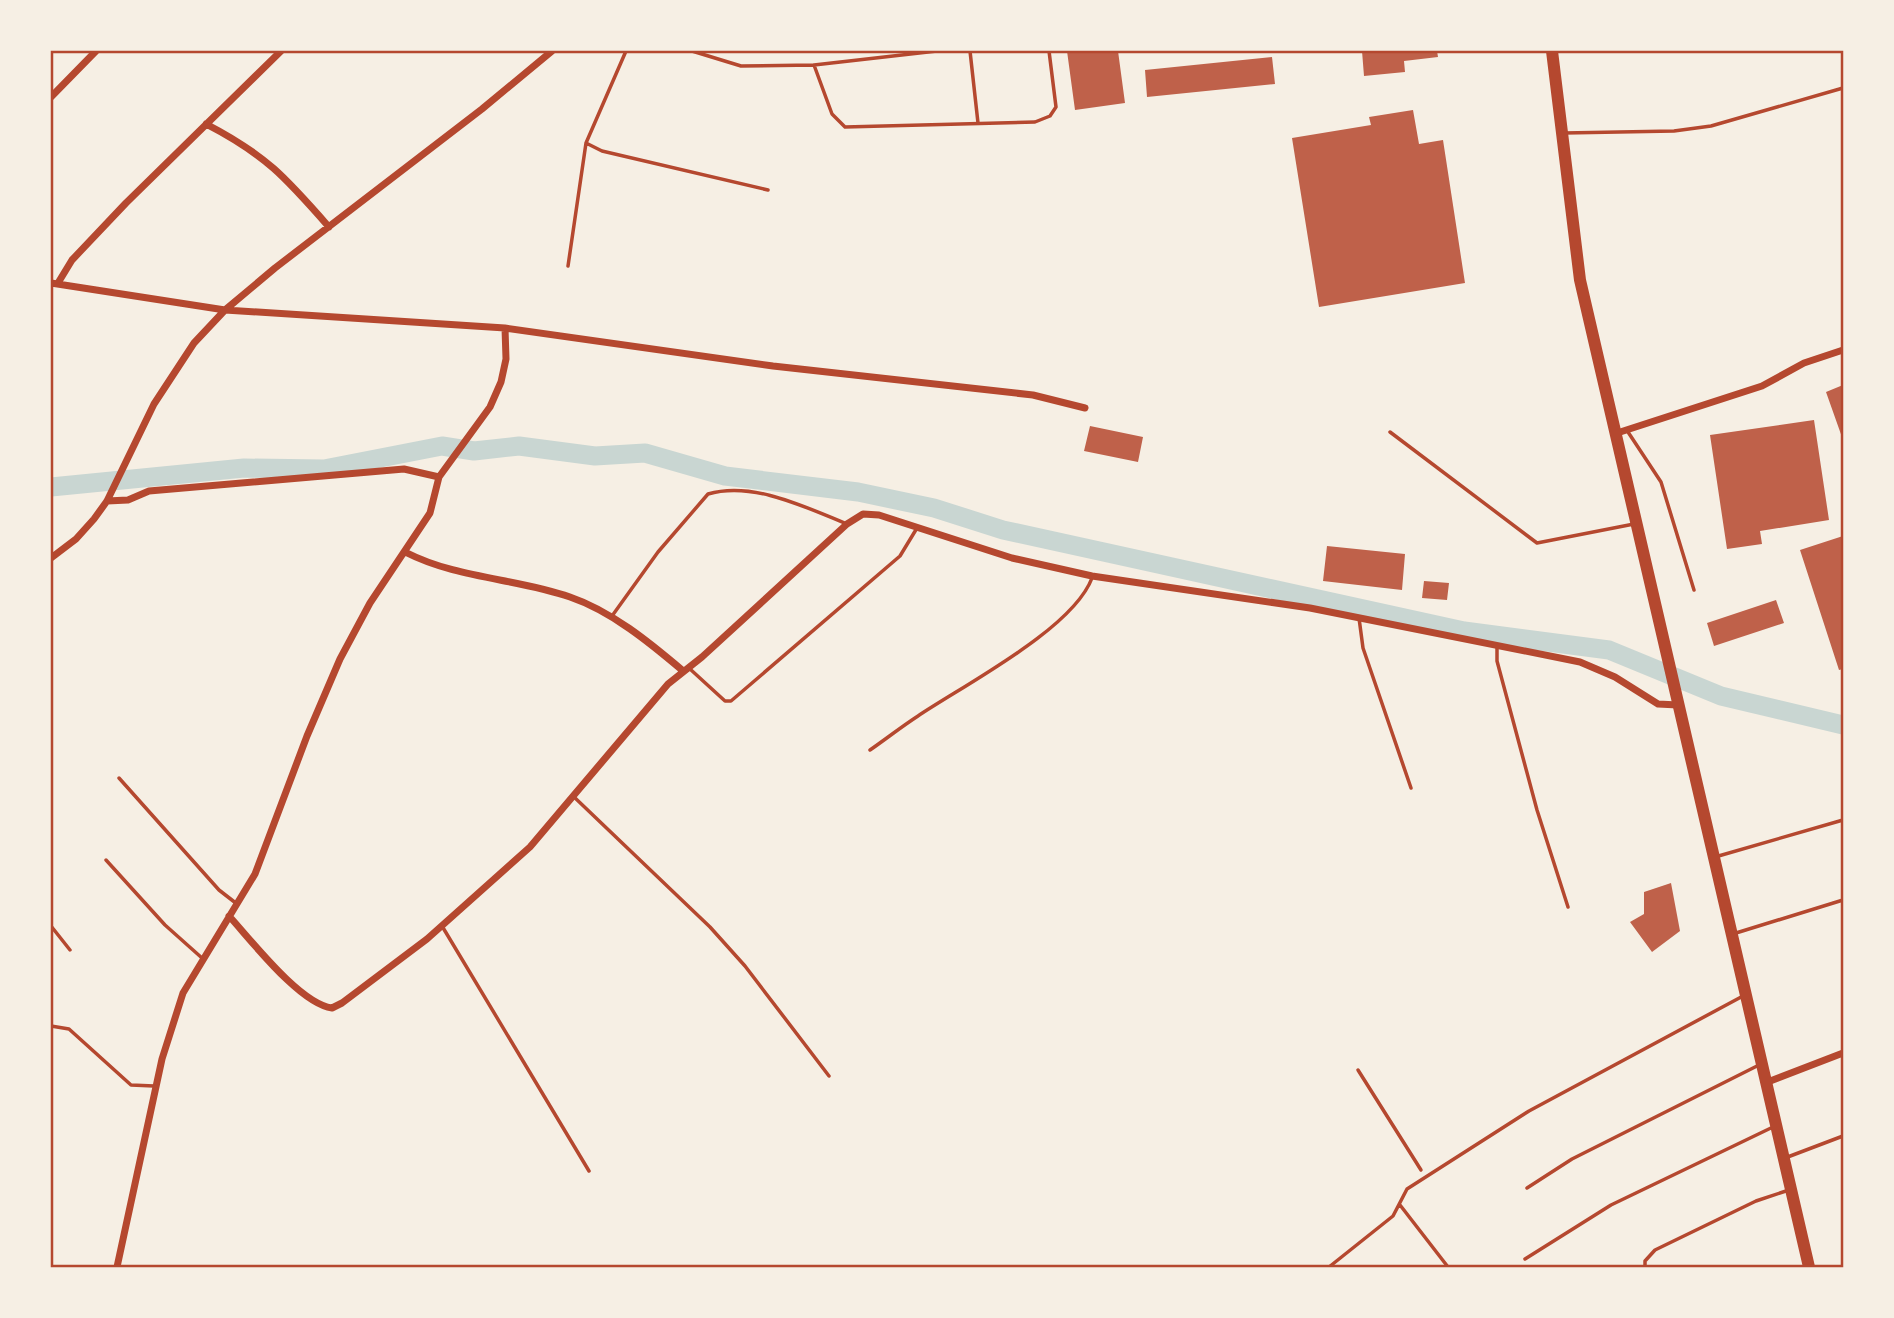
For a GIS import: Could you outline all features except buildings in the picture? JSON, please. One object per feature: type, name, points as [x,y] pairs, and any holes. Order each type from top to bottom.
[{"type":"main road","points":[[1552,51],[1580,280],[1620,432],[1636,524],[1809,1267]]},
{"type":"street","points":[[51,97],[96,51]]},
{"type":"street","points":[[281,51],[72,260],[54,283],[225,310],[505,328],[773,366],[1032,396],[1085,408]]},
{"type":"street","points":[[51,558],[76,539],[107,501],[154,404],[194,343],[225,310],[552,51]]},
{"type":"street","points":[[206,124],[236,139],[277,168],[329,227]]},
{"type":"street","points":[[117,1267],[156,1086],[183,993],[237,904],[267,845],[307,736],[340,659],[370,603],[430,513],[439,477],[485,416],[501,382],[506,359],[505,328]]},
{"type":"street","points":[[1620,432],[1762,386],[1804,363],[1843,349]]},
{"type":"street","points":[[107,501],[128,500],[149,491],[404,469],[439,477]]},
{"type":"street","points":[[229,916],[298,989],[324,1007],[332,1008],[442,926],[530,846],[684,668],[846,524],[855,517],[871,514],[1013,558],[1093,576],[1359,618],[1497,648],[1580,662],[1615,677],[1658,704],[1676,699]]},
{"type":"street","points":[[405,552],[442,569],[573,598],[611,618],[684,668]]},
{"type":"street","points":[[1765,1083],[1843,1053]]},
{"type":"lane","points":[[568,266],[586,143],[626,51]]},
{"type":"lane","points":[[692,51],[741,66],[814,65],[937,51]]},
{"type":"lane","points":[[970,51],[978,123]]},
{"type":"lane","points":[[814,65],[832,114],[845,127],[1035,122],[1051,116],[1056,107],[1049,51]]},
{"type":"lane","points":[[1562,132],[1674,131],[1712,127],[1843,88]]},
{"type":"lane","points":[[586,143],[601,151],[768,190]]},
{"type":"lane","points":[[1390,432],[1537,543],[1636,524]]},
{"type":"lane","points":[[1620,432],[1661,482],[1694,590]]},
{"type":"lane","points":[[611,618],[658,552],[708,494],[719,491],[760,492],[846,524]]},
{"type":"lane","points":[[684,668],[725,701],[731,701],[900,556],[917,528]]},
{"type":"lane","points":[[870,750],[915,717],[1011,657],[1067,613],[1088,589],[1093,576]]},
{"type":"lane","points":[[1359,618],[1363,648],[1410,788]]},
{"type":"lane","points":[[1497,648],[1496,660],[1537,810],[1568,907]]},
{"type":"lane","points":[[119,778],[219,890],[237,904]]},
{"type":"lane","points":[[573,796],[710,927],[745,966],[829,1076]]},
{"type":"lane","points":[[1713,857],[1843,820]]},
{"type":"lane","points":[[106,860],[165,925],[202,958]]},
{"type":"lane","points":[[1731,934],[1843,900]]},
{"type":"lane","points":[[51,926],[70,950]]},
{"type":"lane","points":[[442,926],[589,1171]]},
{"type":"lane","points":[[1329,1267],[1393,1216],[1407,1189],[1529,1111],[1745,996]]},
{"type":"lane","points":[[51,1026],[69,1028],[131,1085],[156,1086]]},
{"type":"lane","points":[[1527,1188],[1572,1159],[1761,1064]]},
{"type":"lane","points":[[1525,1259],[1611,1205],[1775,1126]]},
{"type":"lane","points":[[1783,1159],[1843,1136]]},
{"type":"lane","points":[[1645,1267],[1645,1261],[1655,1250],[1756,1201],[1790,1189]]},
{"type":"lane","points":[[1400,1205],[1448,1267]]},
{"type":"path","points":[[1358,1070],[1426,1177]]},
{"type":"waterway","points":[[51,487],[244,468],[324,469],[442,446],[474,451],[519,446],[595,456],[645,453],[725,476],[858,492],[934,508],[1003,530],[1464,631],[1609,650],[1721,696],[1843,725]]}]
